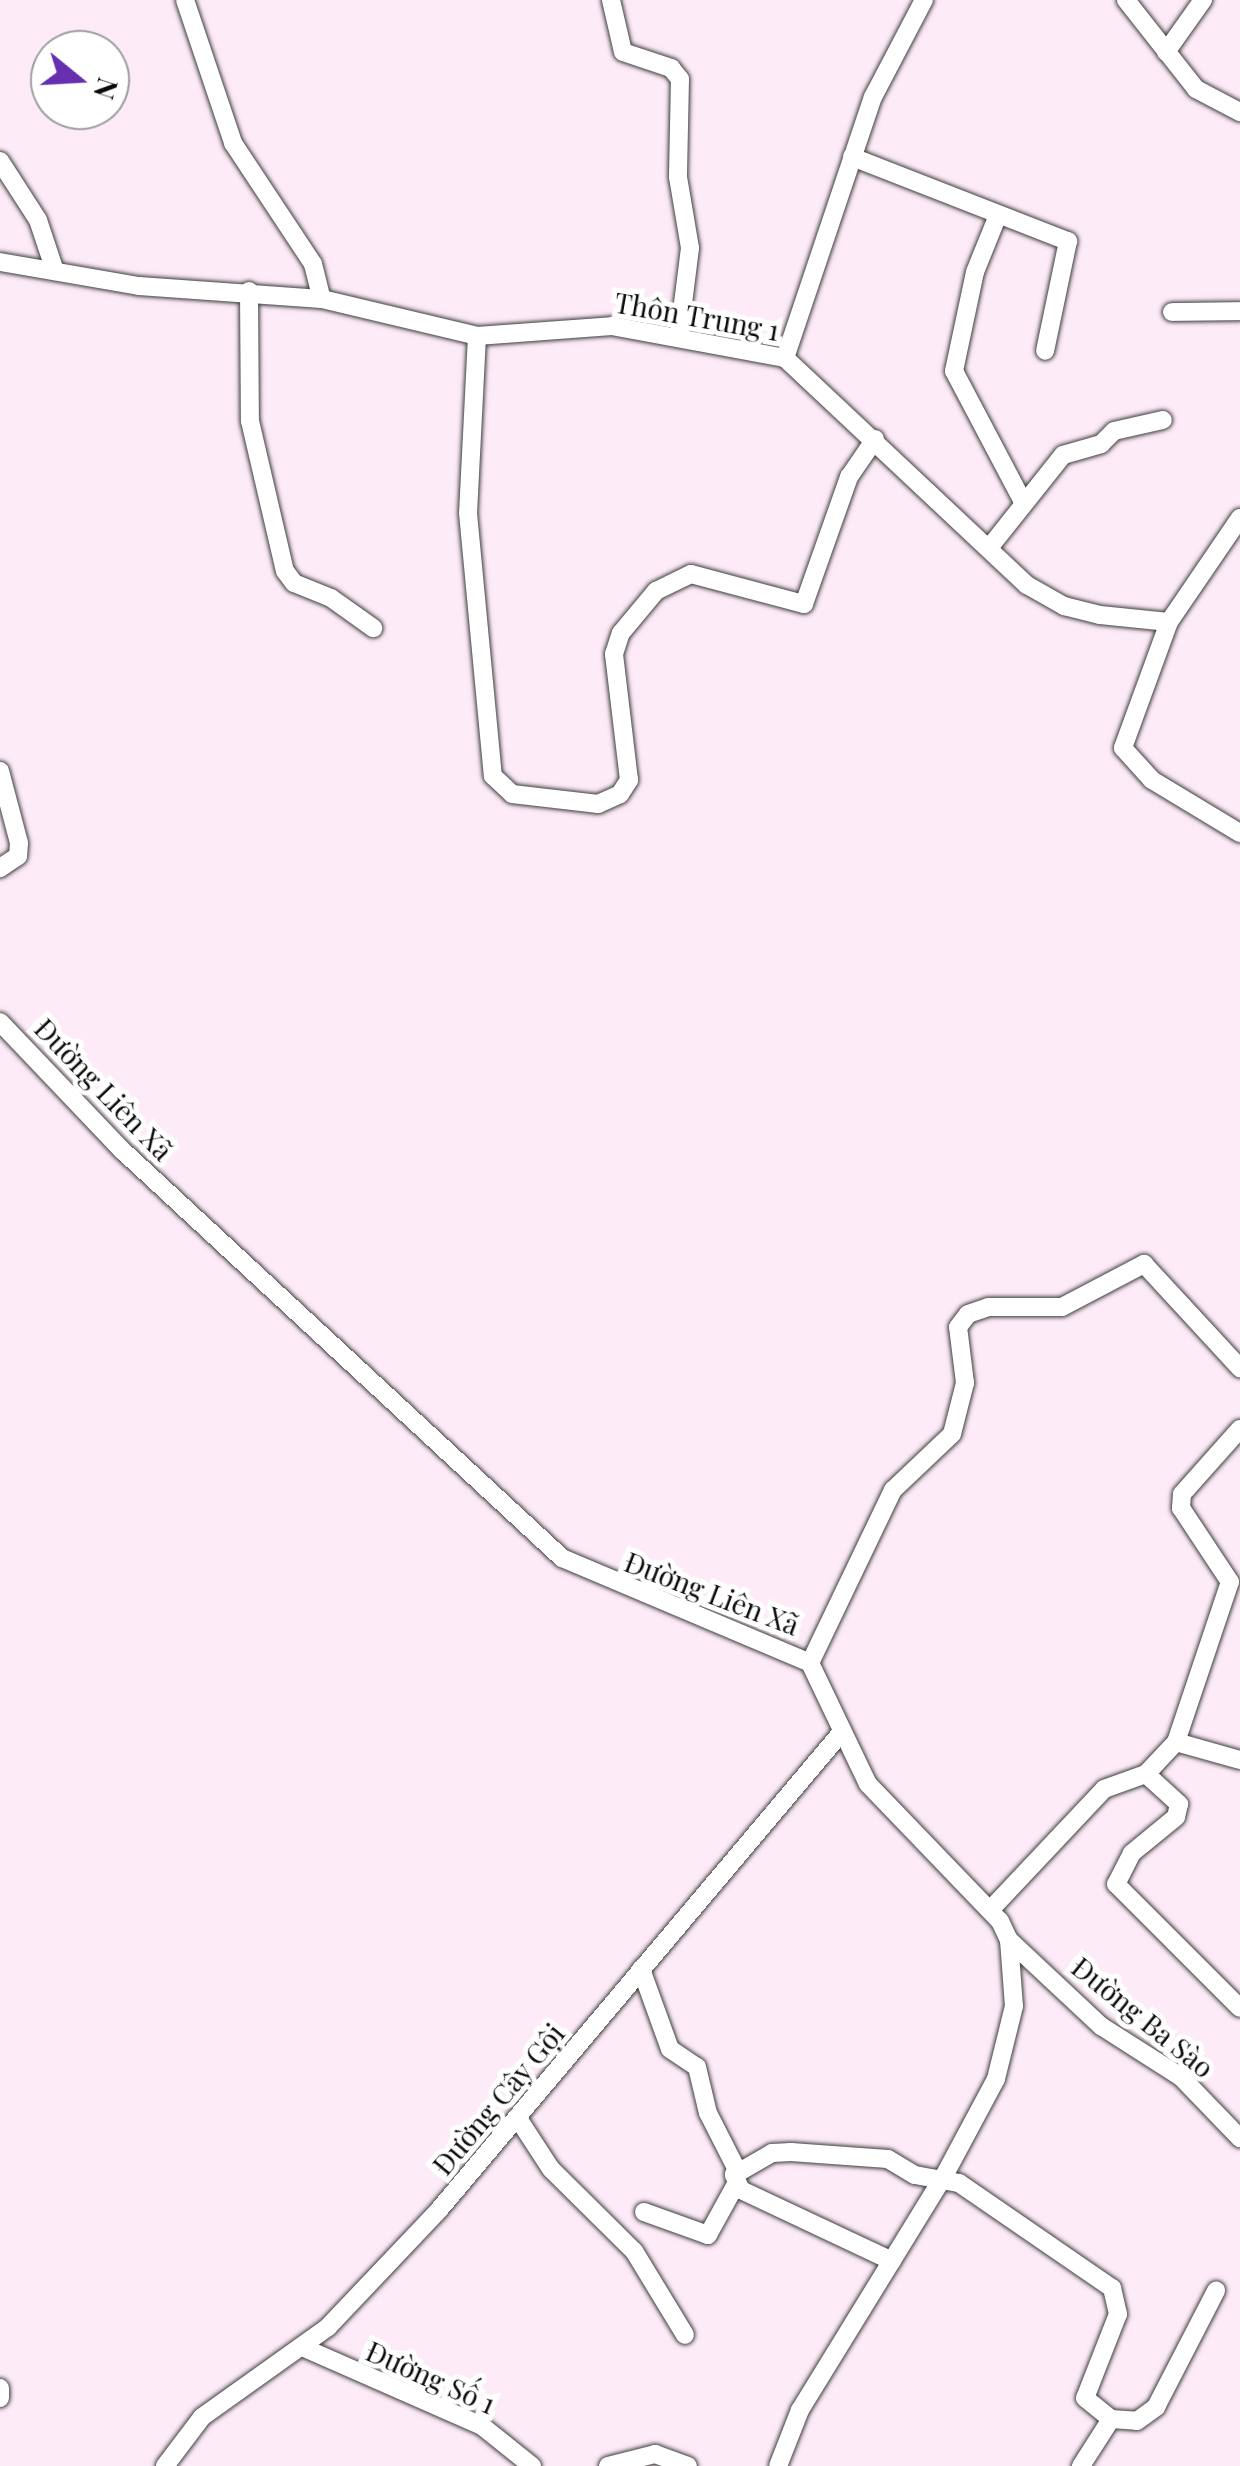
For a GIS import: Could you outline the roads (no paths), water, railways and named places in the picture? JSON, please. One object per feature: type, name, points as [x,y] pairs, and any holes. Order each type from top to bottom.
[{"type":"street","points":[[184,0],[233,143],[313,264],[322,299]]},
{"type":"street","points":[[611,0],[623,52],[670,68],[680,79],[678,176],[690,248],[679,335]]},
{"type":"street","points":[[785,358],[874,97],[924,0]]},
{"type":"street","points":[[1126,0],[1196,89],[1240,112]]},
{"type":"street","points":[[1166,52],[1203,0]]},
{"type":"street","points":[[852,157],[1068,241],[1045,351]]},
{"type":"street","points":[[0,160],[38,220],[55,272]]},
{"type":"street","points":[[998,215],[972,285],[954,371],[1023,502]]},
{"type":"street","name":"Thôn Trung 1","points":[[0,262],[138,286],[322,299],[477,336],[612,326],[679,335],[785,358],[1027,585],[1064,606],[1169,622]]},
{"type":"street","points":[[249,291],[250,421],[285,571],[294,582],[331,598],[373,628]]},
{"type":"street","points":[[1172,312],[1240,311]]},
{"type":"street","points":[[477,336],[468,513],[494,776],[512,794],[598,804],[620,794],[628,780],[614,654],[621,633],[656,590],[690,574],[804,604],[848,477],[875,439]]},
{"type":"street","points":[[989,548],[1023,502],[1078,446],[1163,420]]},
{"type":"street","points":[[1240,518],[1169,622],[1123,748],[1152,780],[1240,832]]},
{"type":"street","points":[[0,771],[19,843],[18,856],[0,868]]},
{"type":"street","name":"Đường Liên Xã","points":[[0,1022],[122,1152],[562,1558],[810,1663],[868,1784],[992,1908],[1009,1940],[1014,2006],[1009,2040],[944,2176],[800,2410],[778,2466]]},
{"type":"street","points":[[810,1663],[893,1490],[952,1434],[965,1382],[958,1327],[968,1314],[988,1307],[1062,1307],[1144,1264],[1240,1368]]},
{"type":"street","points":[[992,1908],[1104,1789],[1146,1774],[1176,1742],[1230,1582],[1180,1508],[1182,1494],[1240,1429]]},
{"type":"street","name":"Đường Cây Gội","points":[[165,2466],[213,2407],[302,2347],[348,2306],[519,2120],[841,1733]]},
{"type":"street","points":[[1176,1742],[1240,1760]]},
{"type":"street","points":[[1146,1774],[1180,1804],[1176,1817],[1132,1853],[1116,1884],[1240,2008]]},
{"type":"street","name":"Đường Ba Sào","points":[[1009,1940],[1101,2026],[1181,2078],[1240,2138]]},
{"type":"street","points":[[642,1969],[670,2049],[697,2067],[708,2113],[736,2178],[892,2261]]},
{"type":"street","points":[[519,2120],[551,2169],[634,2250],[685,2335]]},
{"type":"street","points":[[644,2212],[708,2235],[736,2178],[772,2153],[888,2159],[915,2175],[944,2176],[1112,2288],[1118,2314],[1085,2398],[1110,2419],[1137,2421],[1156,2407],[1216,2291]]},
{"type":"street","name":"Đường Số 1","points":[[302,2347],[482,2426],[532,2466]]},
{"type":"street","points":[[0,2388],[0,2398]]},
{"type":"street","points":[[1082,2466],[1110,2419]]},
{"type":"street","points":[[608,2466],[655,2454],[688,2466]]}]
